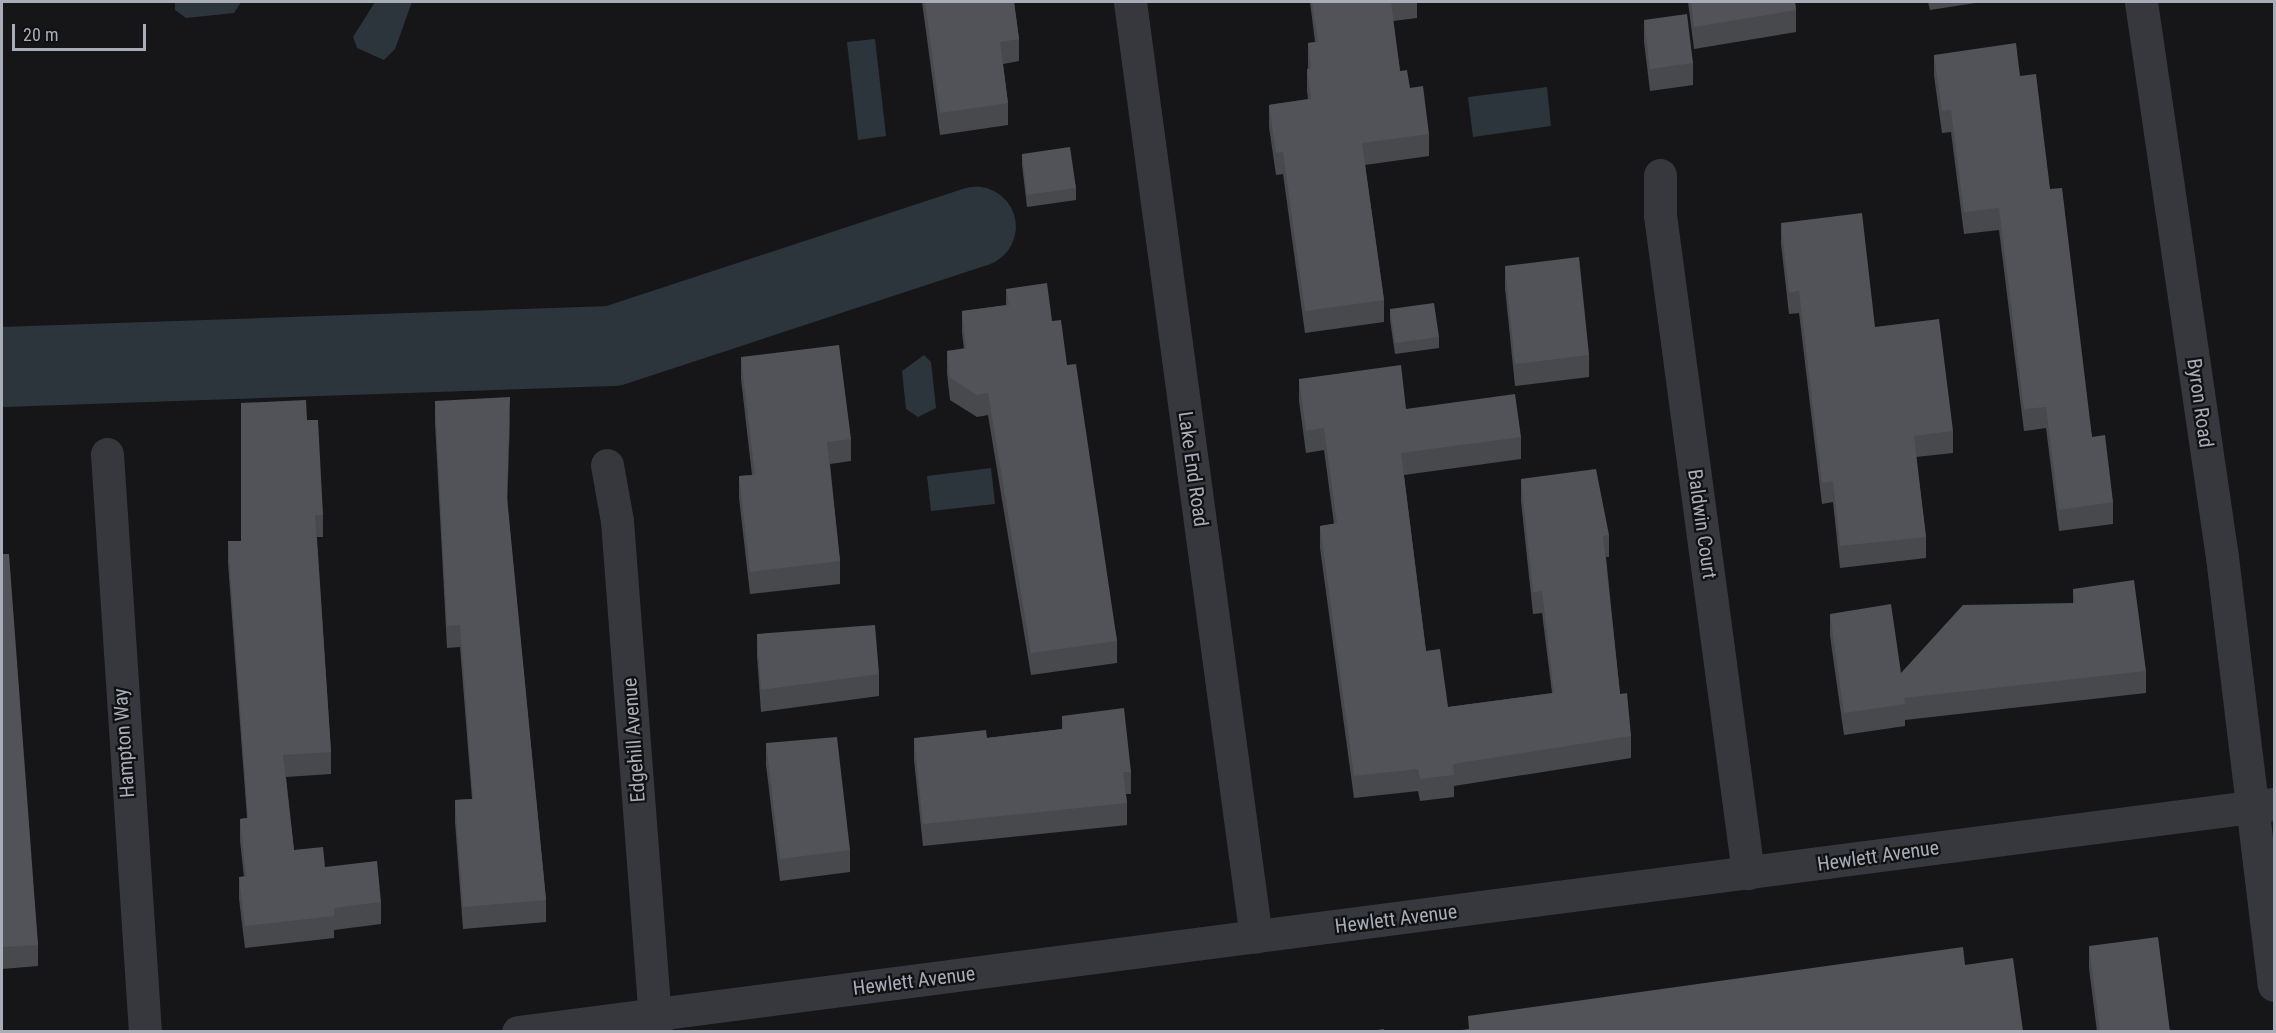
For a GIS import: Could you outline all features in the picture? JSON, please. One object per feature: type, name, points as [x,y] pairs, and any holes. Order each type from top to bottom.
[{"type":"street","name":"Lake End Road","points":[[1130,2],[1256,937]]},
{"type":"street","name":"Byron Road","points":[[2141,2],[2222,557],[2263,805],[2274,985]]},
{"type":"street","name":"Baldwin Court","points":[[1660,175],[1660,215],[1748,873]]},
{"type":"street","name":"Hampton Way","points":[[107,454],[144,1032]]},
{"type":"street","name":"Edgehill Avenue","points":[[607,465],[617,521],[655,1023]]},
{"type":"street","name":"Hewlett Avenue","points":[[518,1032],[655,1023],[1256,937],[2263,805]]},
{"type":"shaded area","points":[[175,2],[241,2],[234,13],[186,18],[175,10]]},
{"type":"shaded area","points":[[375,2],[412,2],[395,49],[384,60],[357,48],[353,37]]},
{"type":"shaded area","points":[[875,39],[886,136],[858,140],[847,42]]},
{"type":"shaded area","points":[[1547,87],[1551,126],[1473,137],[1468,97]]},
{"type":"shaded area","points":[[924,355],[931,362],[936,408],[918,417],[906,409],[902,371]]},
{"type":"shaded area","points":[[991,468],[995,504],[931,511],[927,476]]},
{"type":"building","points":[[925,2],[1014,2],[1019,39],[1000,42],[1008,103],[940,113]]},
{"type":"building","points":[[1312,2],[1391,2],[1400,71],[1407,70],[1410,88],[1423,86],[1429,134],[1362,143],[1384,300],[1305,311],[1283,152],[1276,153],[1269,105],[1311,99],[1307,69],[1311,68],[1308,43],[1318,42]]},
{"type":"building","points":[[1691,2],[1795,2],[1796,10],[1694,27]]},
{"type":"building","points":[[1687,14],[1693,63],[1650,69],[1644,20]]},
{"type":"building","points":[[2016,43],[2020,76],[2036,74],[2050,189],[2062,188],[2092,437],[2105,435],[2113,502],[2059,510],[2046,407],[2024,409],[1999,208],[1964,212],[1951,110],[1942,111],[1934,55]]},
{"type":"building","points":[[1070,147],[1076,188],[1027,195],[1022,154]]},
{"type":"building","points":[[1862,213],[1875,327],[1939,319],[1953,431],[1914,436],[1926,537],[1840,546],[1833,481],[1822,483],[1799,291],[1789,293],[1781,223]]},
{"type":"building","points":[[1579,257],[1589,355],[1515,364],[1505,266]]},
{"type":"building","points":[[1047,283],[1052,321],[1061,320],[1067,365],[1076,364],[1117,641],[1031,653],[988,393],[977,395],[950,378],[947,351],[966,348],[962,311],[1009,305],[1006,289]]},
{"type":"building","points":[[1434,303],[1439,337],[1395,343],[1390,309]]},
{"type":"building","points":[[839,345],[851,439],[827,442],[840,561],[750,572],[739,476],[755,475],[741,357]]},
{"type":"building","points":[[1401,365],[1406,409],[1515,394],[1521,437],[1401,453],[1426,651],[1440,649],[1448,707],[1554,693],[1542,591],[1533,592],[1521,479],[1596,469],[1609,535],[1603,536],[1620,694],[1627,693],[1631,736],[1453,764],[1454,775],[1420,779],[1418,769],[1354,776],[1320,526],[1337,523],[1324,428],[1306,431],[1299,379]]},
{"type":"building","points":[[510,397],[507,497],[546,900],[463,907],[455,800],[473,799],[460,625],[447,626],[435,401]]},
{"type":"building","points":[[306,400],[307,420],[318,420],[323,515],[315,515],[331,752],[283,755],[294,850],[323,847],[325,867],[377,861],[381,902],[334,908],[334,916],[245,926],[239,877],[246,876],[240,819],[248,818],[228,541],[241,541],[241,403]]},
{"type":"building","points":[[2,554],[9,554],[38,945],[2,947]]},
{"type":"building","points":[[2134,580],[2146,671],[1904,698],[1905,704],[1844,713],[1830,614],[1891,604],[1901,673],[1963,605],[2075,603],[2073,589]]},
{"type":"building","points":[[875,625],[879,674],[761,690],[757,634]]},
{"type":"building","points":[[1124,708],[1131,772],[1123,772],[1127,803],[923,824],[914,738],[986,730],[987,738],[1063,729],[1062,716]]},
{"type":"building","points":[[837,737],[850,850],[780,859],[766,743]]},
{"type":"building","points":[[2158,937],[2170,1032],[2100,1032],[2089,946]]},
{"type":"building","points":[[1963,947],[1965,965],[2013,958],[2023,1031],[1454,1032],[1469,1029],[1468,1016]]},
{"type":"building","points":[[1384,1029],[1384,1032],[1364,1032]]},
{"type":"waterway","points":[[2,367],[613,346],[976,227]]}]
